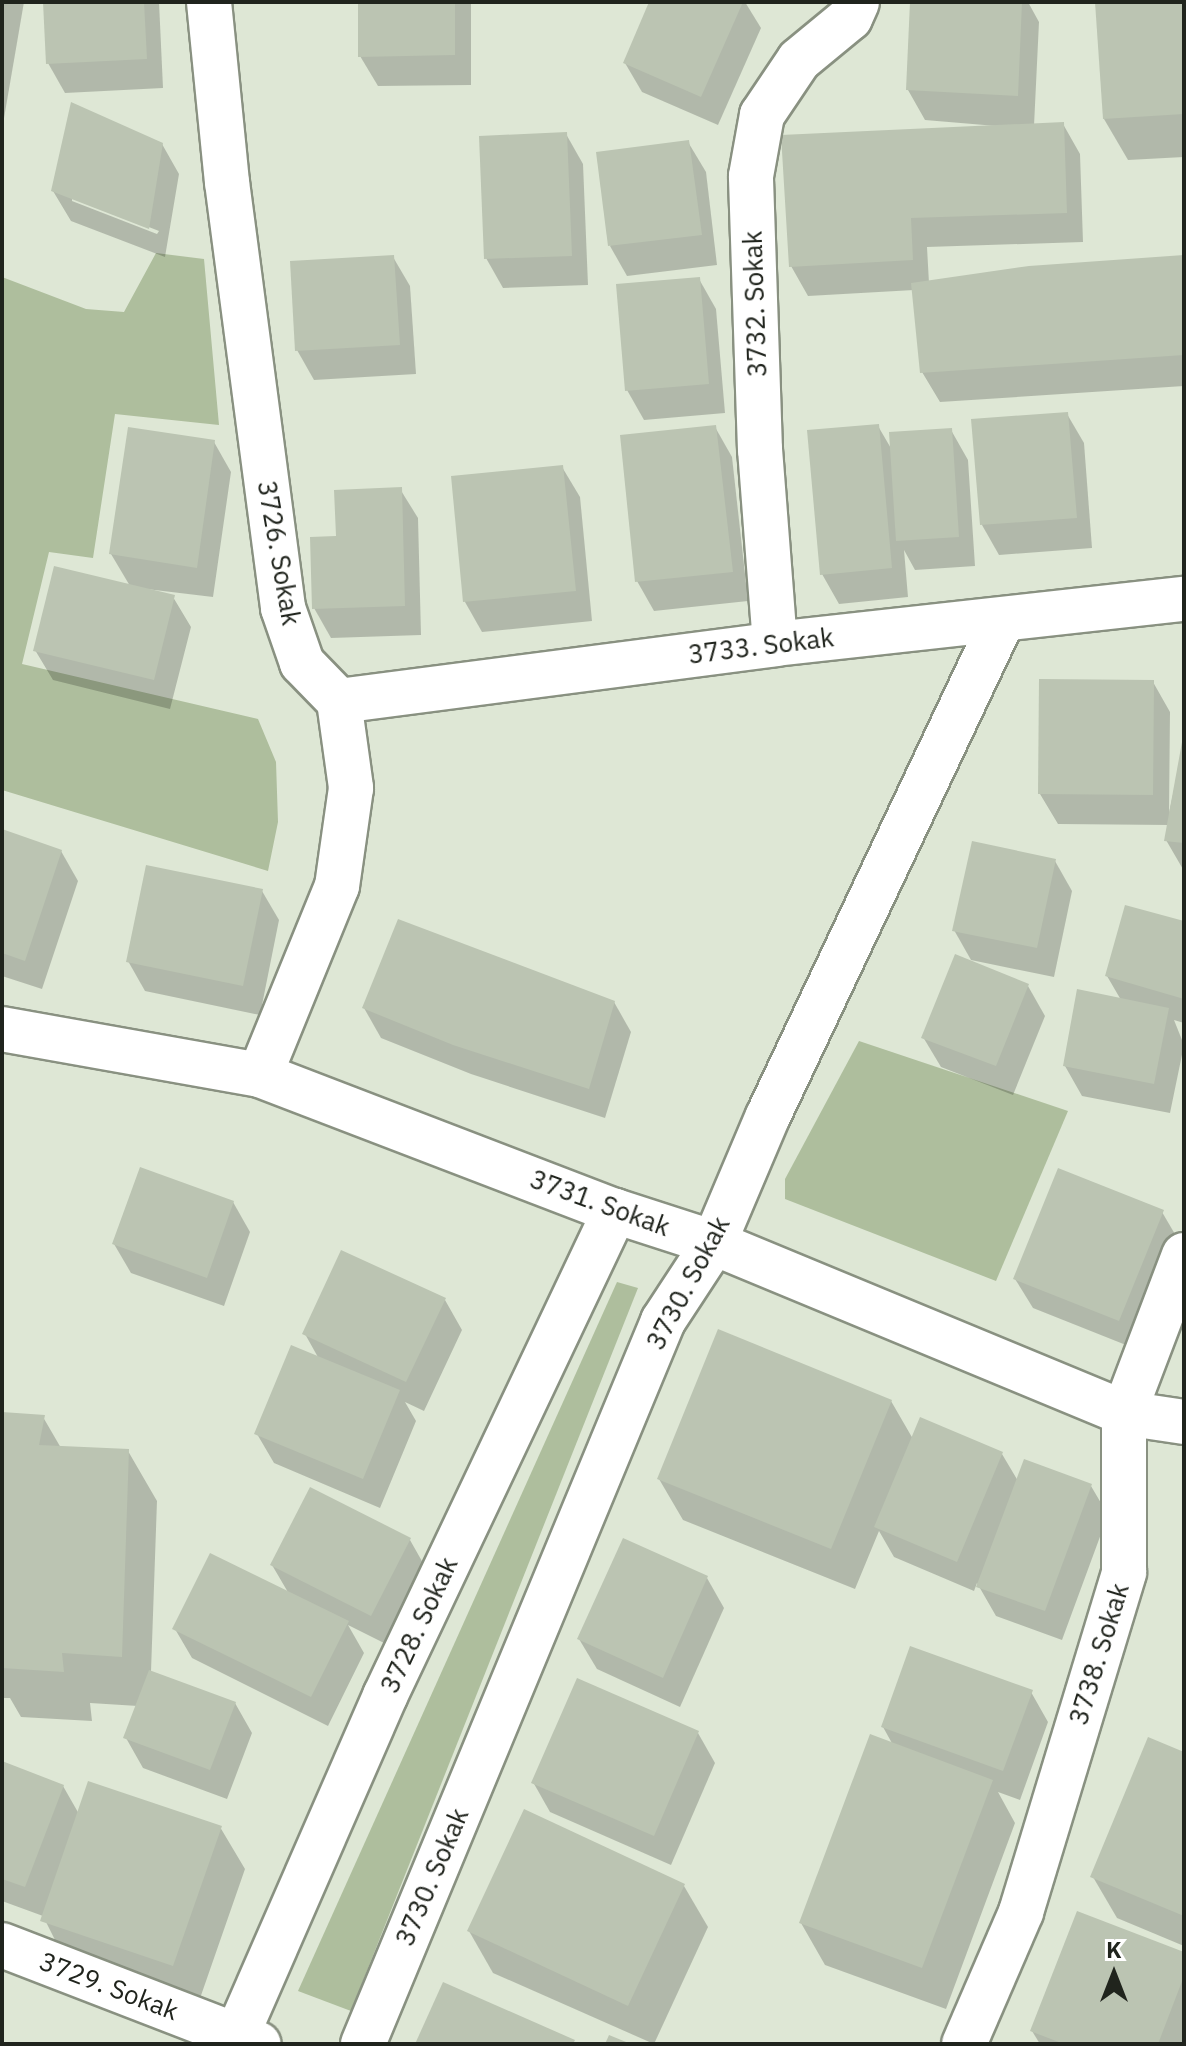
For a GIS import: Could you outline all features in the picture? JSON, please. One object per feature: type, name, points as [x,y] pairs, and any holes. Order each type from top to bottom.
[{"type":"street","name":"3726. Sokak","points":[[209,2],[227,182],[283,608],[302,663],[339,701]]},
{"type":"street","name":"3732. Sokak","points":[[775,644],[760,450],[751,176],[762,115],[799,60],[850,18],[857,2]]},
{"type":"street","name":"3733. Sokak","points":[[339,701],[775,644],[1184,599]]},
{"type":"street","name":"3730. Sokak","points":[[363,2044],[663,1321],[714,1243],[1002,621]]},
{"type":"street","points":[[260,1075],[337,886],[351,788],[339,701]]},
{"type":"street","name":"3731. Sokak","points":[[2,1029],[260,1075],[615,1211],[714,1243],[1124,1413],[1184,1422]]},
{"type":"street","name":"3728. Sokak","points":[[243,2041],[385,1696],[615,1211]]},
{"type":"street","name":"3738. Sokak","points":[[964,2044],[1021,1912],[1124,1572],[1124,1413],[1184,1255]]},
{"type":"street","name":"3729. Sokak","points":[[2,1945],[243,2041]]},
{"type":"green space","points":[[156,253],[204,259],[219,425],[115,414],[93,558],[49,552],[22,664],[258,719],[276,762],[278,822],[268,871],[2,790],[2,277],[86,309],[124,312]]},
{"type":"green space","points":[[859,1041],[1068,1111],[996,1281],[785,1199],[785,1179]]},
{"type":"green space","points":[[617,1282],[638,1288],[351,2011],[298,1991]]},
{"type":"building","points":[[43,2],[144,2],[147,59],[46,64]]},
{"type":"building","points":[[358,2],[455,2],[455,55],[358,57]]},
{"type":"building","points":[[649,2],[743,2],[701,97],[623,63]]},
{"type":"building","points":[[910,2],[1022,2],[1018,96],[906,90]]},
{"type":"building","points":[[1095,2],[1184,2],[1184,114],[1103,119]]},
{"type":"building","points":[[71,102],[163,143],[149,229],[51,191]]},
{"type":"building","points":[[1064,122],[1067,213],[911,218],[913,260],[789,267],[781,135]]},
{"type":"building","points":[[567,132],[572,256],[484,259],[479,136]]},
{"type":"building","points":[[689,140],[702,235],[608,246],[596,152]]},
{"type":"building","points":[[394,255],[400,345],[295,351],[290,261]]},
{"type":"building","points":[[1184,255],[1184,355],[920,373],[911,283],[1029,266]]},
{"type":"building","points":[[700,277],[709,384],[625,391],[616,284]]},
{"type":"building","points":[[1068,412],[1077,518],[980,525],[971,419]]},
{"type":"building","points":[[879,424],[892,568],[820,575],[807,430]]},
{"type":"building","points":[[716,425],[733,572],[635,582],[620,435]]},
{"type":"building","points":[[128,427],[215,440],[197,568],[109,554]]},
{"type":"building","points":[[952,428],[959,537],[896,541],[889,432]]},
{"type":"building","points":[[563,465],[576,591],[463,602],[451,476]]},
{"type":"building","points":[[402,487],[405,606],[312,609],[310,537],[336,536],[334,490]]},
{"type":"building","points":[[54,566],[175,595],[154,680],[33,651]]},
{"type":"building","points":[[1039,679],[1154,680],[1153,795],[1038,794]]},
{"type":"building","points":[[1184,742],[1184,843],[1164,841]]},
{"type":"building","points":[[2,829],[62,850],[25,961],[2,953]]},
{"type":"building","points":[[972,841],[1056,859],[1037,948],[952,931]]},
{"type":"building","points":[[146,865],[263,889],[243,986],[126,962]]},
{"type":"building","points":[[1125,905],[1184,921],[1184,999],[1105,976]]},
{"type":"building","points":[[398,919],[615,1001],[589,1089],[453,1045],[362,1008]]},
{"type":"building","points":[[955,954],[1029,984],[996,1066],[921,1038]]},
{"type":"building","points":[[1077,989],[1169,1008],[1154,1084],[1063,1066]]},
{"type":"building","points":[[140,1167],[234,1201],[207,1278],[112,1244]]},
{"type":"building","points":[[1058,1168],[1164,1210],[1119,1321],[1013,1279]]},
{"type":"building","points":[[341,1250],[446,1298],[406,1382],[302,1334]]},
{"type":"building","points":[[718,1329],[892,1400],[831,1549],[657,1479]]},
{"type":"building","points":[[291,1345],[400,1390],[363,1479],[254,1434]]},
{"type":"building","points":[[2,1412],[45,1415],[39,1445],[129,1449],[122,1657],[62,1653],[64,1672],[2,1668]]},
{"type":"building","points":[[920,1417],[1003,1452],[957,1562],[874,1527]]},
{"type":"building","points":[[1024,1459],[1092,1484],[1045,1611],[976,1587]]},
{"type":"building","points":[[310,1487],[411,1538],[371,1616],[270,1565]]},
{"type":"building","points":[[623,1538],[708,1576],[663,1678],[577,1639]]},
{"type":"building","points":[[210,1553],[349,1621],[311,1697],[172,1629]]},
{"type":"building","points":[[910,1646],[1033,1690],[1003,1771],[881,1727]]},
{"type":"building","points":[[149,1670],[236,1702],[210,1770],[123,1738]]},
{"type":"building","points":[[577,1678],[699,1731],[654,1836],[531,1783]]},
{"type":"building","points":[[870,1734],[993,1780],[922,1968],[799,1923]]},
{"type":"building","points":[[1148,1737],[1184,1752],[1184,1916],[1090,1877]]},
{"type":"building","points":[[2,1761],[64,1785],[25,1887],[2,1879]]},
{"type":"building","points":[[88,1781],[222,1826],[173,1966],[40,1921]]},
{"type":"building","points":[[524,1809],[685,1884],[628,2006],[467,1931]]},
{"type":"building","points":[[1077,1911],[1184,1952],[1184,1976],[1158,2044],[1064,2044],[1030,2031]]},
{"type":"building","points":[[443,1982],[575,2040],[573,2044],[415,2044]]},
{"type":"building","points":[[609,2035],[631,2044],[605,2044]]}]
